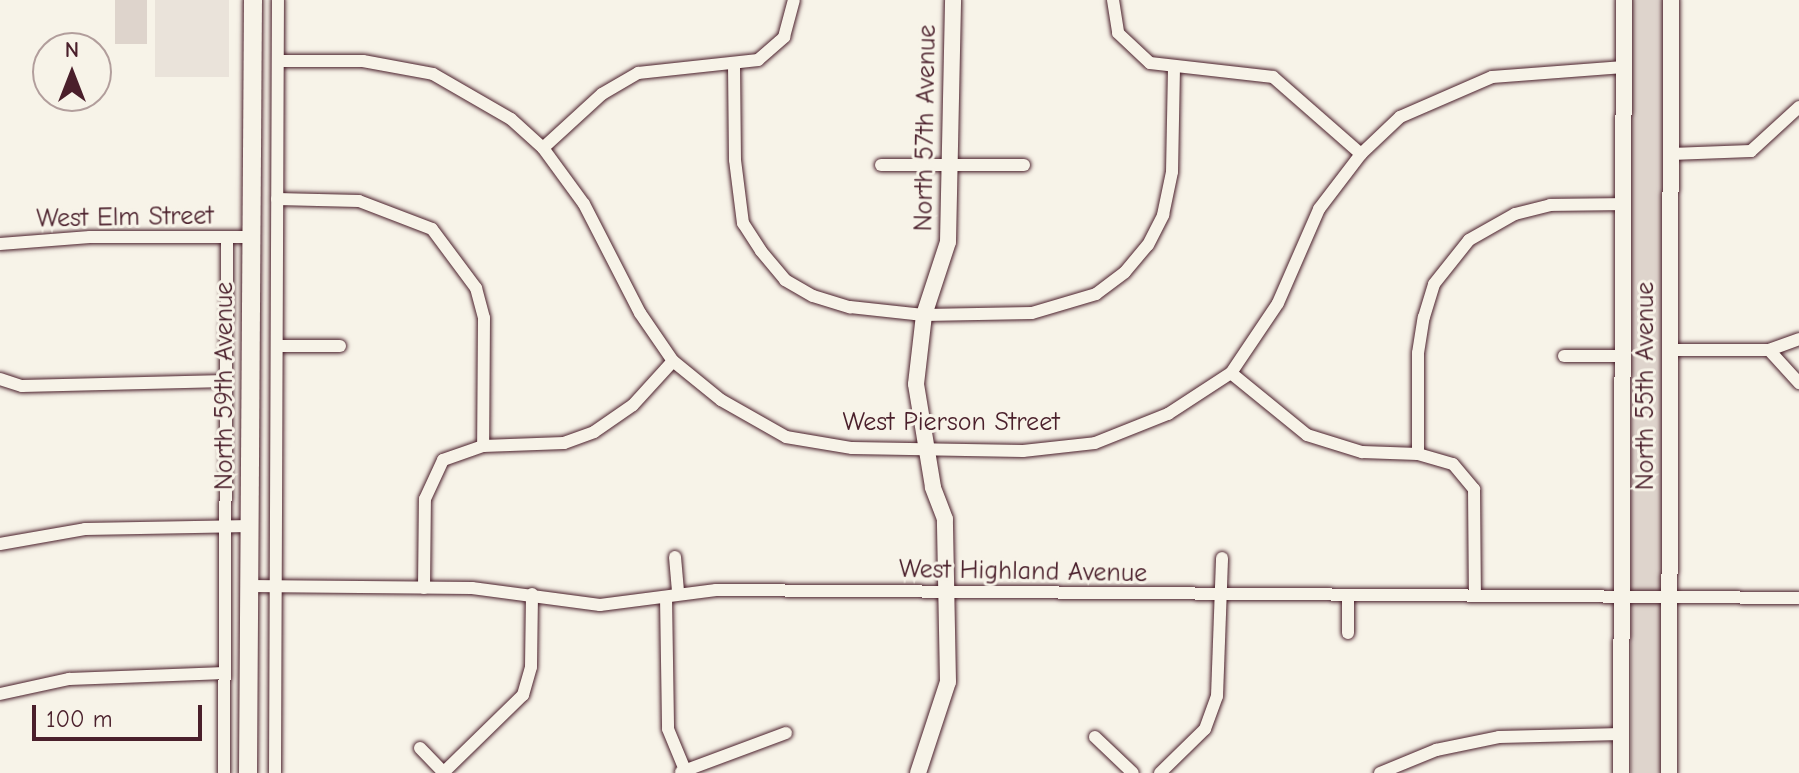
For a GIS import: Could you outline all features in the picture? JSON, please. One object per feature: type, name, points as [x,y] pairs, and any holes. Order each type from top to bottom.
[{"type":"main road","name":"North 59th Avenue","points":[[248,773],[253,0]]},
{"type":"street","points":[[543,148],[602,94],[638,73],[672,66],[734,65],[758,60],[784,37],[794,0]]},
{"type":"street","name":"North 57th Avenue","points":[[918,773],[948,682],[950,593],[945,519],[916,393],[924,315],[948,242],[953,0]]},
{"type":"street","points":[[1113,0],[1118,33],[1132,52],[1150,63],[1255,71],[1273,77],[1361,154]]},
{"type":"street","name":"North 55th Avenue","points":[[1621,773],[1624,0]]},
{"type":"street","name":"North 55th Avenue","points":[[1669,773],[1671,0]]},
{"type":"street","name":"North 59th Avenue","points":[[275,773],[277,1]]},
{"type":"street","name":"West Pierson Street","points":[[278,61],[363,61],[433,74],[511,119],[543,148],[584,204],[640,313],[673,361],[721,400],[786,437],[852,448],[1023,451],[1095,443],[1168,414],[1231,373],[1278,303],[1319,209],[1361,154],[1400,117],[1492,77],[1624,67]]},
{"type":"street","points":[[734,65],[735,160],[743,223],[761,251],[785,280],[813,296],[850,307],[924,315],[1032,313],[1096,294],[1125,272],[1163,215],[1172,172],[1174,67]]},
{"type":"street","points":[[1671,154],[1751,151],[1799,107]]},
{"type":"street","points":[[881,165],[1024,165]]},
{"type":"street","points":[[277,199],[359,201],[432,229],[476,288],[484,318],[483,446]]},
{"type":"street","points":[[1418,454],[1418,353],[1424,317],[1434,284],[1469,240],[1515,214],[1550,205],[1623,204]]},
{"type":"street","name":"West Elm Street","points":[[0,244],[90,237],[252,237]]},
{"type":"street","name":"North 59th Avenue","points":[[224,773],[227,237]]},
{"type":"street","points":[[1670,350],[1769,350],[1799,339]]},
{"type":"street","points":[[277,346],[340,346]]},
{"type":"street","points":[[1769,350],[1799,383]]},
{"type":"street","points":[[1564,356],[1623,356]]},
{"type":"street","points":[[424,588],[425,499],[443,460],[483,446],[553,445],[594,432],[633,405],[673,361]]},
{"type":"street","points":[[1231,373],[1268,409],[1307,435],[1362,452],[1418,454],[1453,464],[1474,489],[1475,596]]},
{"type":"street","points":[[0,379],[22,386],[226,381]]},
{"type":"street","points":[[0,544],[85,529],[250,526]]},
{"type":"street","points":[[675,557],[668,729],[683,772],[786,733]]},
{"type":"street","points":[[1160,773],[1205,729],[1217,696],[1222,558]]},
{"type":"street","name":"West Highland Avenue","points":[[249,586],[424,588],[532,594],[600,605],[716,590],[1799,598]]},
{"type":"street","points":[[420,748],[443,773],[523,695],[531,667],[532,594]]},
{"type":"street","points":[[1348,595],[1348,633]]},
{"type":"street","points":[[0,694],[69,679],[225,673]]},
{"type":"street","points":[[1380,773],[1436,750],[1499,737],[1621,734]]},
{"type":"street","points":[[1095,737],[1133,773]]},
{"type":"shaded area","points":[[115,0],[147,0],[147,44],[115,44]]},
{"type":"shaded area","points":[[155,0],[229,0],[229,77],[155,77]]},
{"type":"shaded area","points":[[1631,0],[1665,0],[1665,773],[1631,773]]}]
